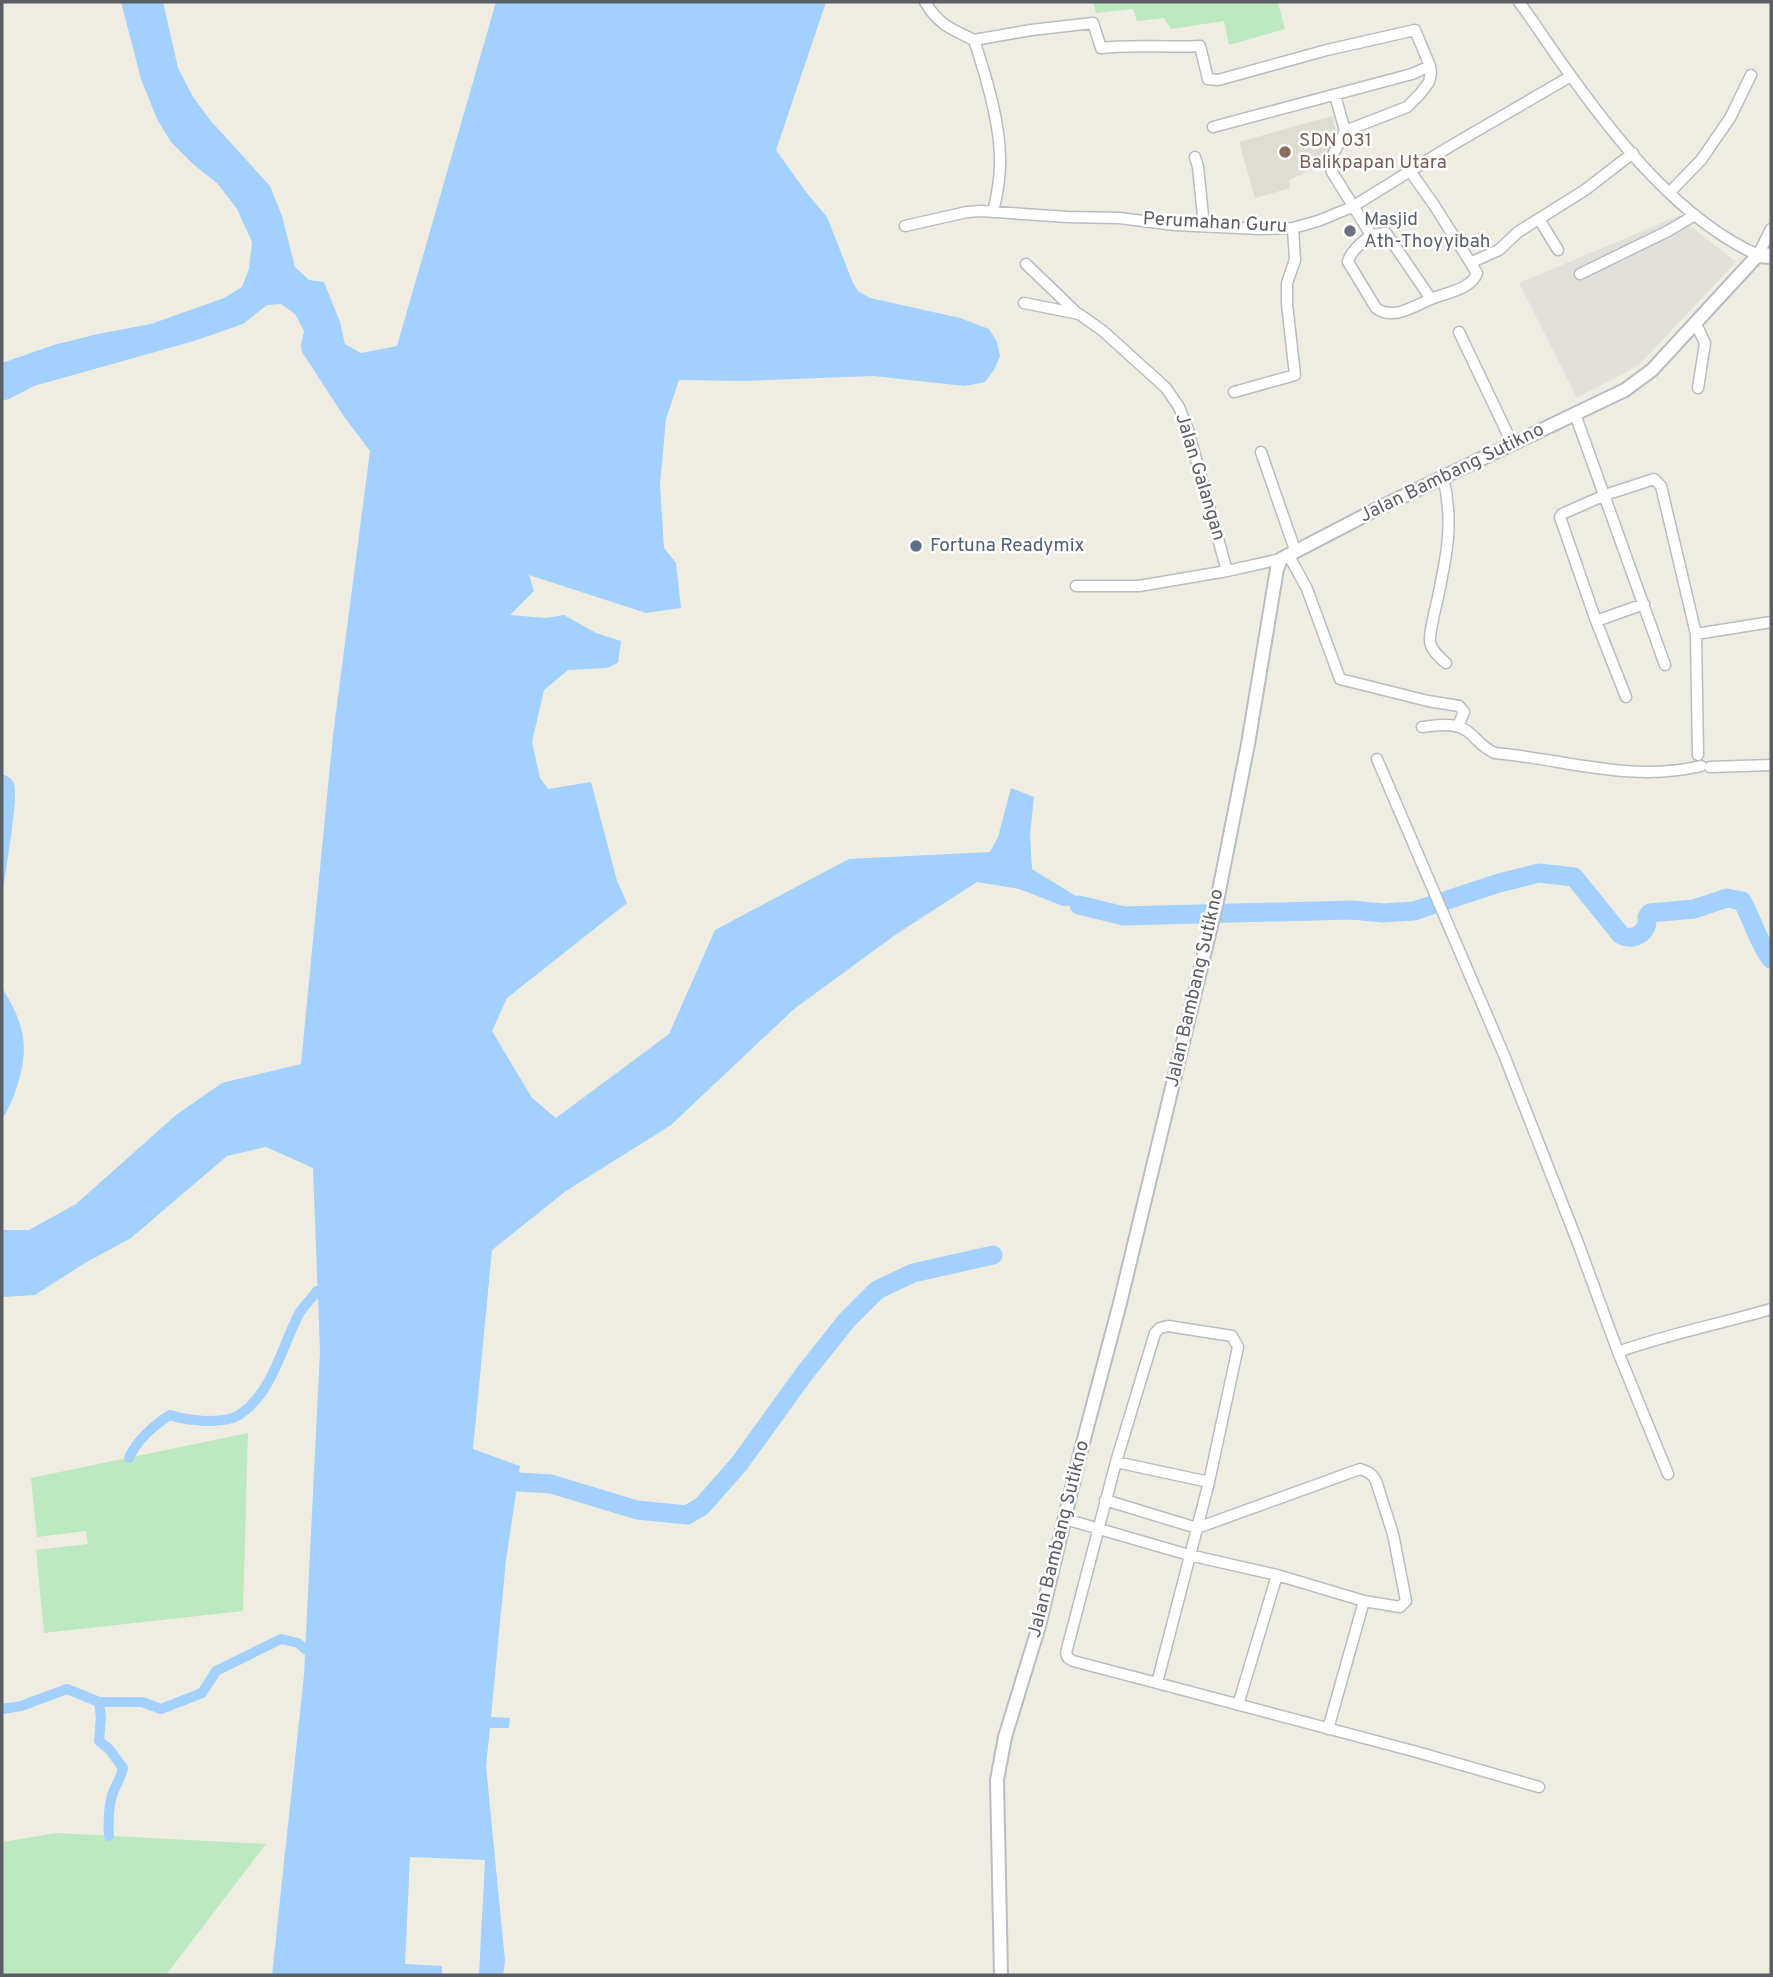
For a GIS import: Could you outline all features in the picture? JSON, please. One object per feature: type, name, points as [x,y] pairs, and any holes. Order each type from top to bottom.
[{"type":"street","points":[[926,2],[945,27],[974,40],[1093,23],[1101,48],[1125,45],[1200,46],[1208,79],[1211,81],[1415,30],[1430,66],[1429,82],[1407,107],[1345,131]]},
{"type":"street","points":[[1519,2],[1611,129],[1695,215],[1721,235],[1765,256],[1771,229]]},
{"type":"street","points":[[974,40],[995,117],[1000,161],[993,212]]},
{"type":"street","points":[[1213,127],[1412,74],[1430,66]]},
{"type":"street","points":[[1670,192],[1701,160],[1725,126],[1751,75]]},
{"type":"street","name":"Perumahan Guru","points":[[905,226],[967,212],[993,212],[1119,218],[1175,225],[1293,228],[1352,207],[1571,76]]},
{"type":"street","points":[[1335,95],[1345,131],[1329,163],[1352,207],[1371,234]]},
{"type":"street","points":[[1472,262],[1499,250],[1518,232],[1584,190],[1633,153]]},
{"type":"street","points":[[1195,157],[1204,226]]},
{"type":"street","points":[[1410,171],[1472,262],[1478,273],[1476,278],[1470,284],[1398,313],[1388,314],[1376,308],[1348,262],[1352,252],[1371,234],[1386,233],[1431,299]]},
{"type":"street","points":[[1580,274],[1695,215]]},
{"type":"street","points":[[1539,219],[1558,250]]},
{"type":"street","points":[[1234,392],[1295,375],[1287,304],[1287,283],[1295,260],[1293,228]]},
{"type":"street","name":"Jalan Bambang Sutikno","points":[[1001,1975],[997,1780],[1000,1760],[1039,1626],[1212,923],[1248,744],[1277,569],[1288,554],[1511,443],[1625,390],[1652,370],[1765,256]]},
{"type":"street","points":[[1026,264],[1079,314]]},
{"type":"street","name":"Jalan Galangan","points":[[1024,303],[1079,314],[1103,331],[1166,388],[1179,407],[1188,430],[1227,571]]},
{"type":"street","points":[[1696,324],[1705,344],[1698,388]]},
{"type":"street","points":[[1459,332],[1511,443]]},
{"type":"street","points":[[1575,414],[1665,665]]},
{"type":"street","points":[[1261,452],[1288,554],[1307,589],[1340,679],[1459,706],[1464,712],[1458,726]]},
{"type":"street","points":[[1443,477],[1449,501],[1450,528],[1446,563],[1430,641],[1436,654],[1446,663]]},
{"type":"street","points":[[1626,697],[1560,517],[1605,495],[1654,479],[1661,486],[1696,634],[1698,755]]},
{"type":"street","points":[[1076,586],[1139,586],[1227,571],[1288,554]]},
{"type":"street","points":[[1596,621],[1644,604]]},
{"type":"street","points":[[1696,634],[1771,622]]},
{"type":"street","points":[[1422,727],[1447,724],[1458,726],[1470,733],[1486,749],[1495,752],[1640,772],[1771,765]]},
{"type":"street","points":[[1377,759],[1504,1055],[1668,1474]]},
{"type":"street","points":[[1618,1352],[1680,1332],[1771,1310]]},
{"type":"street","points":[[1157,1684],[1198,1528],[1238,1355],[1238,1347],[1231,1336],[1168,1326],[1155,1333],[1105,1500],[1067,1657],[1073,1661],[1157,1684],[1238,1705],[1328,1730],[1417,1752],[1539,1787]]},
{"type":"street","points":[[1116,1462],[1209,1482]]},
{"type":"street","points":[[1065,1519],[1364,1601],[1400,1607],[1404,1604],[1406,1598],[1394,1534],[1376,1481],[1367,1471],[1360,1469],[1198,1528],[1105,1500]]},
{"type":"street","points":[[1238,1705],[1277,1575]]},
{"type":"street","points":[[1328,1730],[1364,1601]]},
{"type":"shaded area","name":"SDN 031 Balikpapan Utara","points":[[1332,116],[1337,136],[1321,166],[1289,180],[1290,188],[1255,198],[1239,142]]},
{"type":"shaded area","points":[[1678,216],[1736,262],[1639,365],[1577,398],[1519,283]]},
{"type":"green space","points":[[1093,2],[1278,2],[1285,29],[1229,45],[1224,21],[1171,29],[1164,18],[1137,21],[1133,9],[1096,13]]},
{"type":"green space","points":[[248,1433],[243,1611],[44,1633],[36,1550],[88,1544],[86,1531],[37,1537],[31,1478]]},
{"type":"green space","points":[[57,1833],[266,1844],[166,1975],[2,1975],[2,1842]]},
{"type":"water","points":[[121,2],[163,2],[178,68],[193,97],[210,120],[270,186],[282,216],[295,267],[309,280],[324,282],[340,322],[345,344],[361,353],[397,346],[496,2],[824,2],[776,150],[827,217],[858,291],[870,298],[960,318],[989,329],[997,342],[1000,356],[985,382],[965,386],[873,376],[744,381],[679,380],[666,419],[660,485],[664,548],[676,563],[681,608],[646,613],[529,575],[534,591],[510,615],[546,618],[564,615],[596,633],[621,641],[618,663],[607,668],[568,670],[544,690],[532,742],[540,778],[548,789],[591,782],[617,881],[627,903],[507,998],[492,1031],[532,1098],[556,1118],[669,1034],[715,930],[849,859],[990,852],[998,837],[1011,788],[1034,797],[1030,834],[1032,869],[1079,898],[1079,905],[1063,906],[1019,889],[977,882],[895,935],[794,1009],[671,1125],[566,1191],[492,1250],[473,1449],[520,1466],[506,1560],[491,1717],[510,1718],[509,1728],[490,1728],[486,1766],[505,1961],[503,1975],[272,1975],[304,1675],[320,1351],[313,1168],[266,1147],[227,1156],[131,1238],[35,1295],[2,1297],[2,1230],[29,1230],[76,1204],[176,1115],[222,1083],[301,1064],[333,735],[370,451],[302,352],[304,331],[295,314],[281,304],[267,305],[243,324],[194,341],[34,386],[2,401],[2,363],[54,345],[151,324],[224,298],[242,287],[249,269],[252,242],[237,209],[217,183],[171,142],[157,119],[141,79]]},
{"type":"water","points":[[2,774],[12,780],[15,792],[2,898]]},
{"type":"water","points":[[2,988],[19,1023],[24,1057],[12,1101],[2,1119]]},
{"type":"pier","points":[[410,1857],[485,1860],[479,1975],[442,1975],[442,1966],[405,1964]]},
{"type":"waterway","points":[[1079,905],[1124,916],[1414,911],[1539,873],[1574,877],[1621,935],[1626,937],[1640,934],[1646,927],[1650,913],[1694,909],[1727,898],[1742,901],[1771,959]]},
{"type":"waterway","points":[[518,1482],[551,1484],[637,1510],[687,1515],[702,1506],[739,1464],[804,1374],[847,1320],[877,1290],[913,1273],[993,1255]]},
{"type":"waterway","points":[[129,1458],[146,1434],[170,1415],[188,1420],[219,1420],[236,1417],[251,1406],[276,1368],[300,1312],[317,1291]]},
{"type":"waterway","points":[[2,1709],[21,1706],[67,1689],[99,1702],[142,1702],[161,1709],[202,1693],[216,1671],[281,1639],[298,1643],[305,1649]]},
{"type":"waterway","points":[[99,1702],[99,1741],[109,1749],[123,1768],[111,1801],[109,1836]]},
{"type":"place","name":"SDN 031 Balikpapan Utara","points":[[1285,152]]},
{"type":"place","name":"Masjid Ath-Thoyyibah","points":[[1350,231]]},
{"type":"place","name":"Fortuna Readymix","points":[[916,546]]}]
